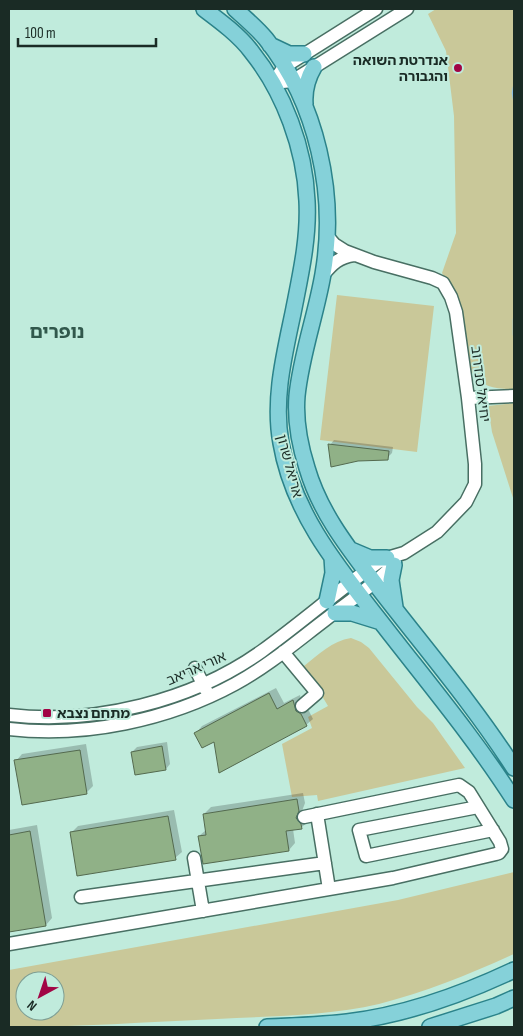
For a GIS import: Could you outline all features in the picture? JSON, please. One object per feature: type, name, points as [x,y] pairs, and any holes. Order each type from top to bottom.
[{"type":"main road","name":"אריאל שרון","points":[[204,9],[251,50],[273,83],[298,143],[304,172],[307,203],[306,232],[278,396],[280,443],[289,476],[299,502],[315,533],[332,558],[471,736],[514,800]]},
{"type":"main road","name":"אריאל שרון","points":[[235,9],[265,38],[284,66],[305,108],[316,138],[321,161],[328,237],[323,276],[296,398],[299,440],[307,470],[316,494],[349,549],[484,725],[514,768]]},
{"type":"main road","points":[[270,45],[289,54],[304,54]]},
{"type":"main road","points":[[305,108],[304,92],[314,67]]},
{"type":"main road","points":[[349,549],[370,558],[391,562],[391,585],[396,611]]},
{"type":"main road","points":[[332,558],[331,607],[381,622]]},
{"type":"main road","points":[[267,1027],[348,1022],[386,1015],[431,1004],[479,986],[514,970]]},
{"type":"main road","points":[[430,1027],[496,1006],[514,998]]},
{"type":"street","points":[[273,83],[284,66],[376,9]]},
{"type":"street","points":[[273,83],[292,81],[407,9]]},
{"type":"street","name":"יחיאל סנדרוב","points":[[328,237],[334,244],[354,255],[443,283],[451,296],[456,312],[468,398],[475,464],[475,484],[466,502],[437,532],[370,577]]},
{"type":"street","points":[[323,276],[333,263],[343,256],[354,255]]},
{"type":"street","points":[[468,398],[514,396]]},
{"type":"street","name":"אורי אריאב","points":[[9,729],[60,731],[97,728],[137,721],[194,703],[235,684],[269,663],[284,652],[331,607],[370,577]]},
{"type":"street","name":"אורי אריאב","points":[[9,715],[60,717],[95,715],[133,707],[203,684],[261,652],[331,607]]},
{"type":"street","points":[[284,652],[317,694],[302,706]]},
{"type":"street","points":[[195,668],[209,696]]},
{"type":"street","points":[[9,944],[203,911],[393,878],[499,853],[502,849],[500,842],[469,792],[459,785],[310,815],[325,863],[329,889]]},
{"type":"street","points":[[478,807],[359,830],[366,856],[493,830]]},
{"type":"street","points":[[194,858],[203,911]]},
{"type":"street","points":[[81,897],[325,863]]},
{"type":"green space","points":[[436,9],[514,9],[514,389],[501,389],[484,384],[471,370],[461,308],[456,295],[442,273],[456,233],[454,116],[446,51],[428,14]]},
{"type":"green space","points":[[337,295],[434,306],[417,452],[320,440]]},
{"type":"green space","points":[[514,403],[514,501],[492,432],[488,406]]},
{"type":"green space","points":[[351,638],[369,648],[417,707],[433,723],[465,768],[318,801],[317,795],[292,797],[282,744],[312,728],[308,717],[328,706],[304,666],[332,645]]},
{"type":"green space","points":[[514,872],[514,954],[414,994],[359,1008],[278,1016],[9,1027],[9,970],[398,900]]},
{"type":"building","points":[[328,444],[389,451],[388,460],[358,461],[331,467]]},
{"type":"building","points":[[269,693],[277,709],[293,700],[296,711],[301,714],[307,726],[219,773],[214,742],[202,748],[194,733]]},
{"type":"building","points":[[162,746],[166,770],[135,775],[131,752]]},
{"type":"building","points":[[80,750],[87,794],[22,805],[14,760]]},
{"type":"building","points":[[297,799],[299,811],[296,818],[301,824],[302,829],[286,831],[289,851],[203,864],[198,836],[206,835],[203,814]]},
{"type":"building","points":[[168,816],[176,860],[77,876],[70,832]]},
{"type":"building","points":[[30,831],[46,926],[9,932],[9,835]]},
{"type":"waterway","points":[[514,87],[514,99]]},
{"type":"waterway","points":[[514,319],[514,335]]},
{"type":"place","name":"אנדרטת השואה והגבורה","points":[[458,68]]},
{"type":"place","name":"מתחם נצבא","points":[[47,713]]},
{"type":"district","name":"נופרים","points":[[57,331]]}]
